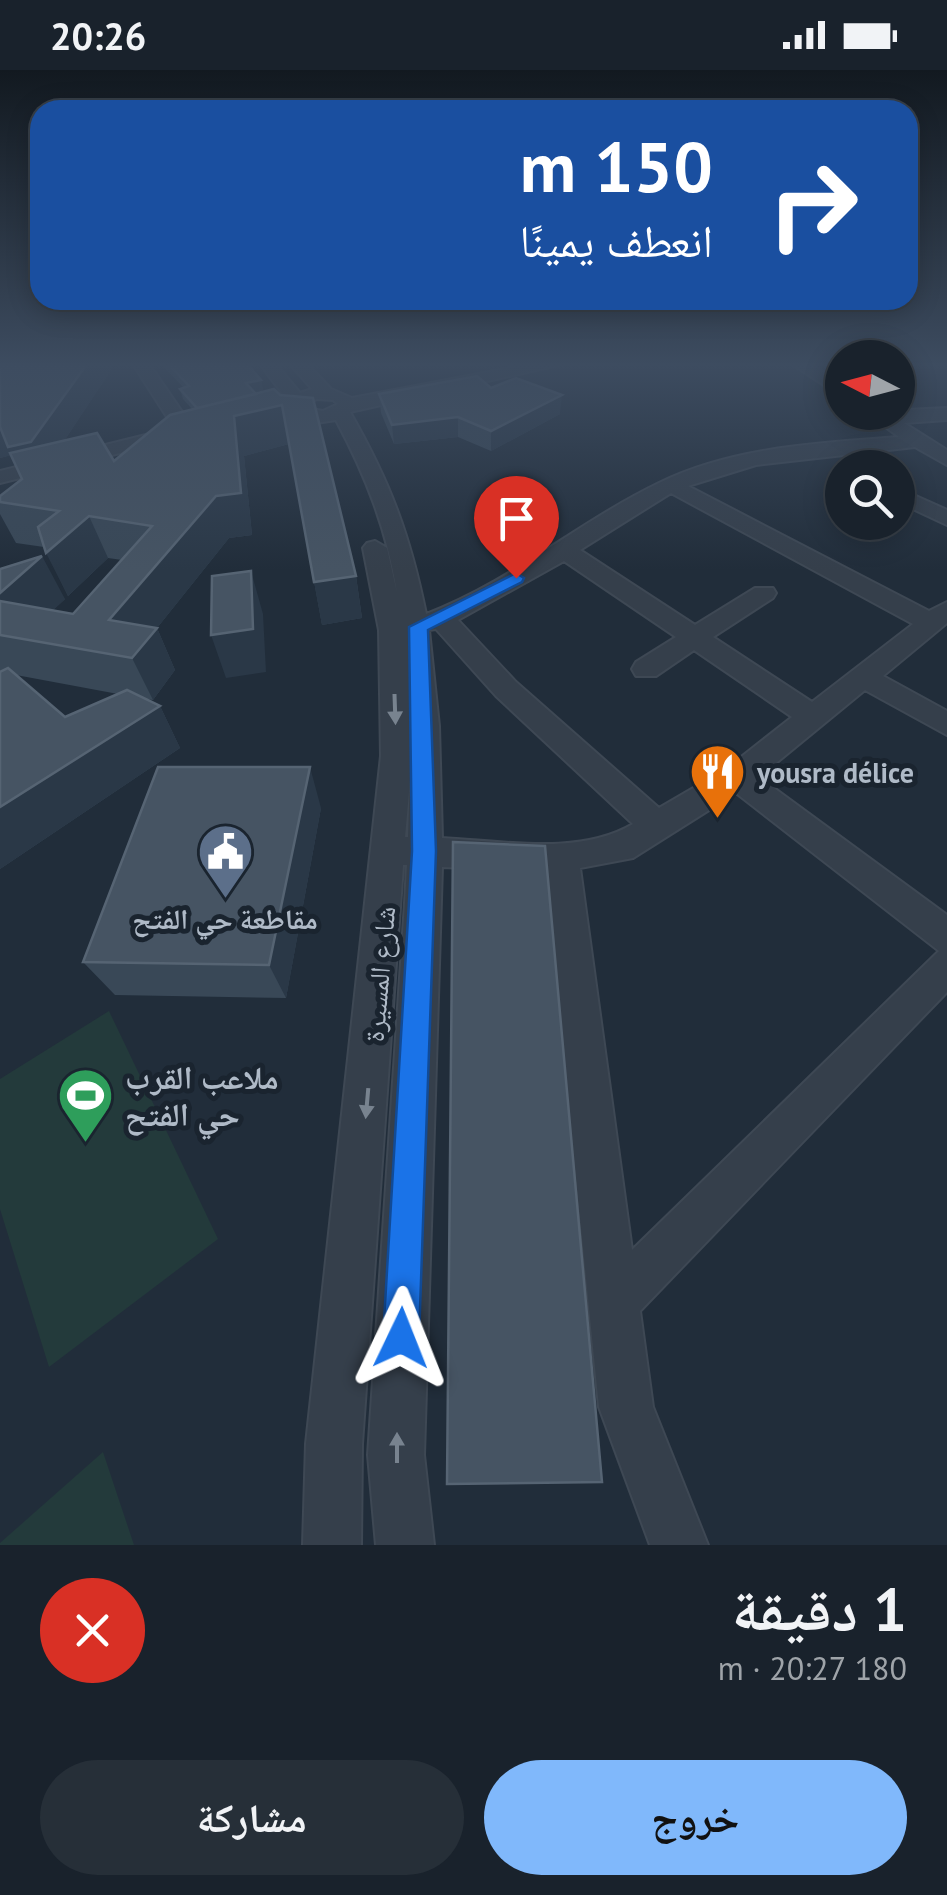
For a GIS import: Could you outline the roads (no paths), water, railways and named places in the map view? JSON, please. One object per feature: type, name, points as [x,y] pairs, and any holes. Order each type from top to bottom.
[{"type":"street","name":"شارع المسيرة","points":[[327,433],[348,465],[368,522],[418,625],[396,756],[407,851],[396,1455],[406,1545]]},
{"type":"street","points":[[904,433],[947,458]]},
{"type":"street","points":[[0,477],[197,434]]},
{"type":"street","points":[[0,491],[197,434]]},
{"type":"street","points":[[659,828],[506,689],[418,625],[564,550],[670,485],[752,461],[809,451],[916,441]]},
{"type":"street","points":[[809,451],[825,459]]},
{"type":"street","points":[[407,851],[562,857],[621,848],[737,777],[938,616],[670,485]]},
{"type":"street","points":[[915,502],[947,518]]},
{"type":"street","points":[[564,550],[812,716]]},
{"type":"street","points":[[646,668],[764,592]]},
{"type":"street","points":[[865,678],[947,724]]},
{"type":"street","points":[[737,777],[947,937]]},
{"type":"street","name":"شارع المسيرة","points":[[332,1545],[334,1444],[407,851]]},
{"type":"street","points":[[562,857],[626,1407],[679,1545]]},
{"type":"street","points":[[614,1302],[947,965]]},
{"type":"place","name":"yousra délice","points":[[718,821]]},
{"type":"place","name":"مقاطعة حي الفتح","points":[[225,901]]},
{"type":"place","name":"ملاعب القرب حي الفتح","points":[[86,1144]]}]
